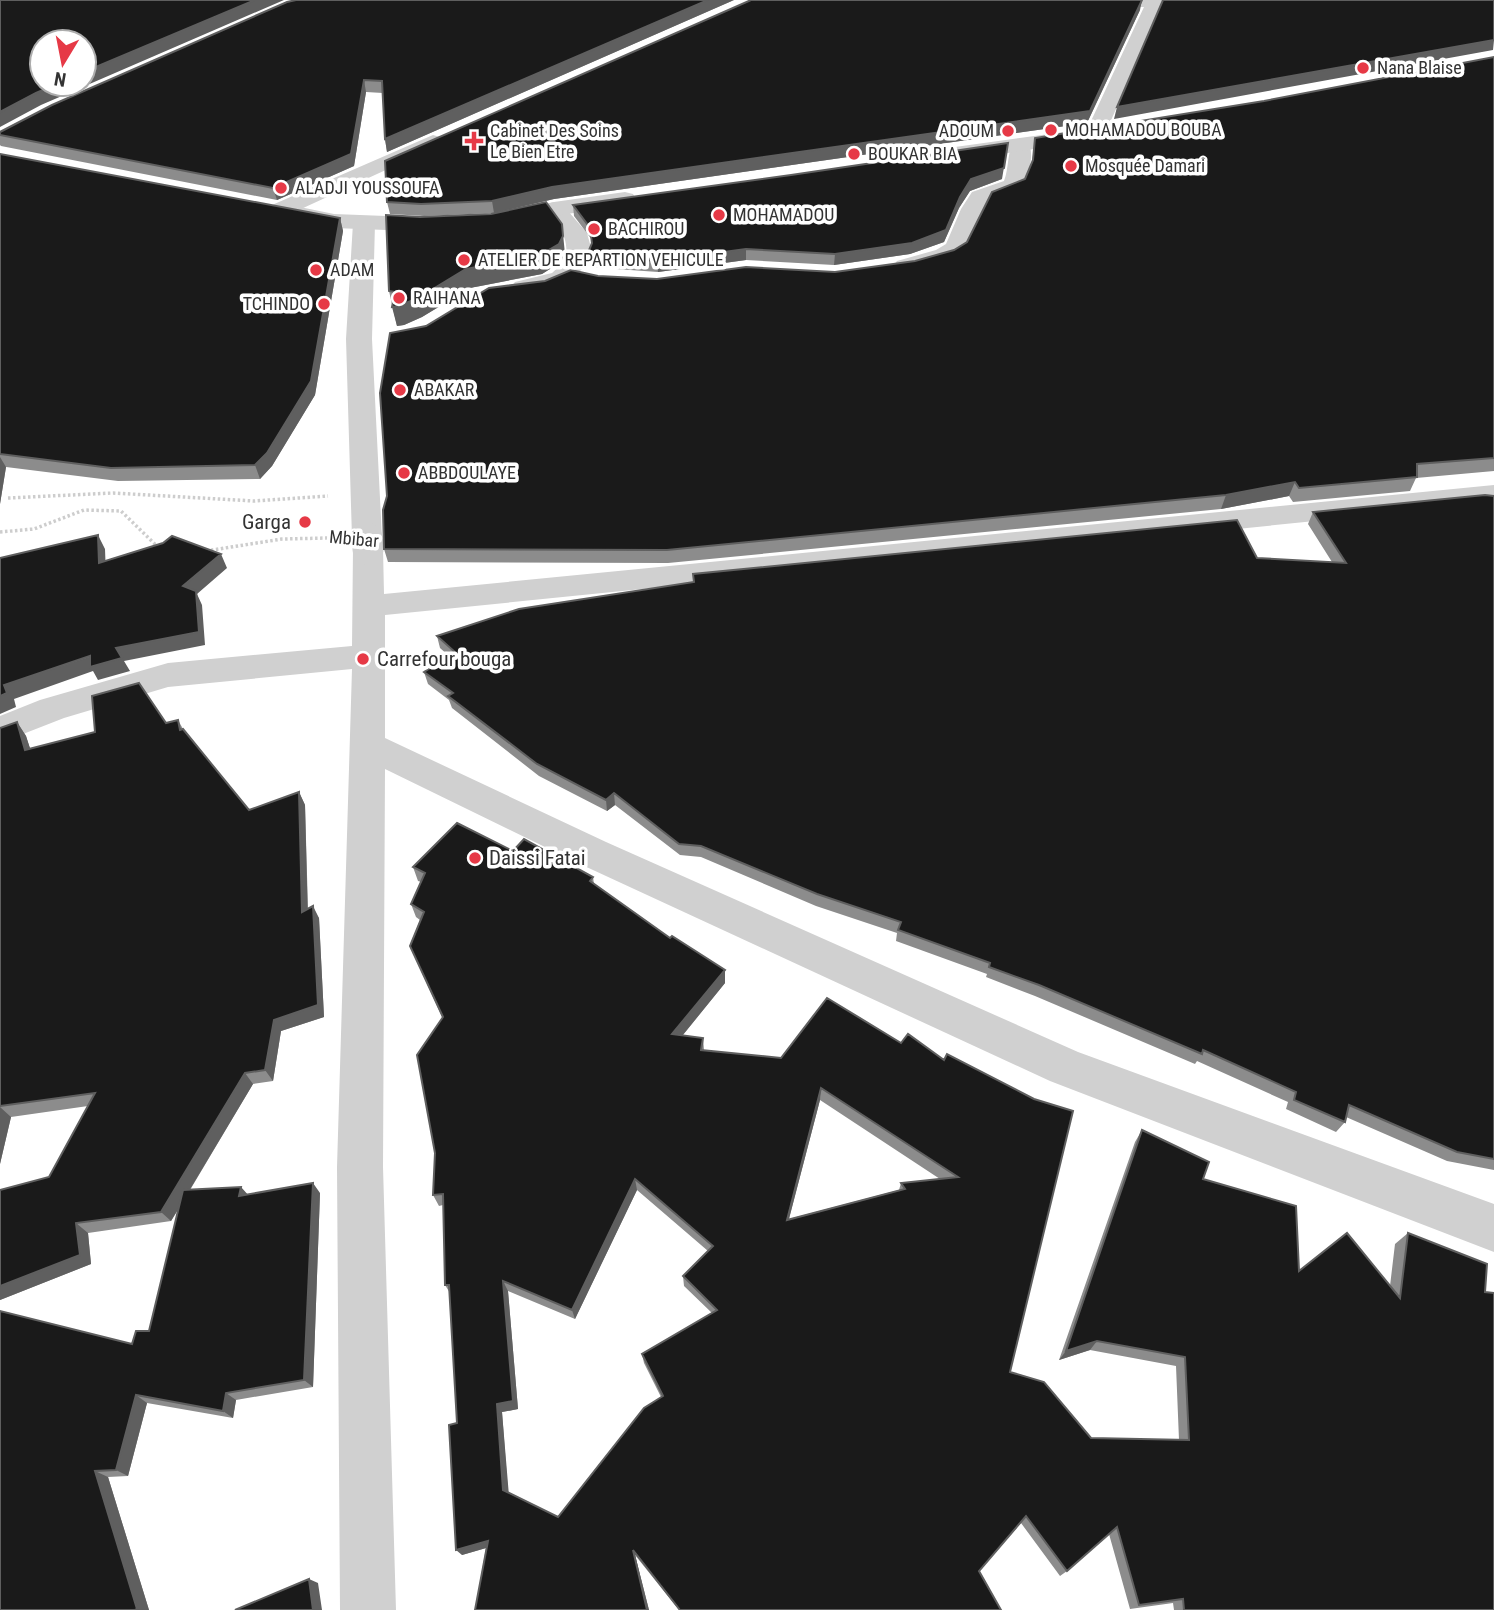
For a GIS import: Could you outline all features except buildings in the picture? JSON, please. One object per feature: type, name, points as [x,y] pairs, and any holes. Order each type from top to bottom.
[{"type":"street","points":[[1074,2],[1156,1],[1095,134]]},
{"type":"street","points":[[939,156],[1122,129]]},
{"type":"street","points":[[281,210],[445,136]]},
{"type":"street","points":[[880,269],[922,262],[956,248],[972,209],[980,197],[1013,185],[1019,169],[1021,145]]},
{"type":"street","points":[[483,223],[650,195]]},
{"type":"street","points":[[254,205],[334,221],[459,225]]},
{"type":"street","points":[[504,290],[578,275],[579,244],[576,233],[554,209]]},
{"type":"street","points":[[364,223],[370,338],[364,494],[359,542],[370,606],[360,1167],[368,1610]]},
{"type":"street","points":[[370,606],[1494,494]]},
{"type":"street","points":[[0,730],[52,709],[168,675],[369,656]]},
{"type":"street","points":[[368,745],[593,853],[1065,1067],[1494,1228]]},
{"type":"path","points":[[8,498],[113,493],[254,501],[364,494]]},
{"type":"path","points":[[0,532],[34,529],[84,510],[121,511],[158,548],[171,549]]},
{"type":"path","name":"Mbibar","points":[[196,551],[255,545],[287,536],[359,542]]},
{"type":"place","name":"Nana Blaise","points":[[1363,68]]},
{"type":"place","name":"MOHAMADOU BOUBA","points":[[1051,130]]},
{"type":"place","name":"ADOUM","points":[[1008,131]]},
{"type":"place","name":"Cabinet Des Soins Le Bien Etre","points":[[474,141]]},
{"type":"place","name":"BOUKAR BIA","points":[[854,154]]},
{"type":"place","name":"Mosquée Damari","points":[[1071,166]]},
{"type":"place","name":"ALADJI YOUSSOUFA","points":[[281,188]]},
{"type":"place","name":"MOHAMADOU","points":[[719,215]]},
{"type":"place","name":"BACHIROU","points":[[594,229]]},
{"type":"place","name":"ATELIER DE REPARTION VEHICULE","points":[[464,260]]},
{"type":"place","name":"ADAM","points":[[316,270]]},
{"type":"place","name":"RAIHANA","points":[[399,298]]},
{"type":"place","name":"TCHINDO","points":[[324,304]]},
{"type":"place","name":"ABAKAR","points":[[400,390]]},
{"type":"place","name":"ABBDOULAYE","points":[[404,473]]},
{"type":"place","name":"Garga","points":[[305,522]]},
{"type":"place","name":"Carrefour bouga","points":[[363,659]]},
{"type":"place","name":"Daissi Fatai","points":[[475,858]]}]
